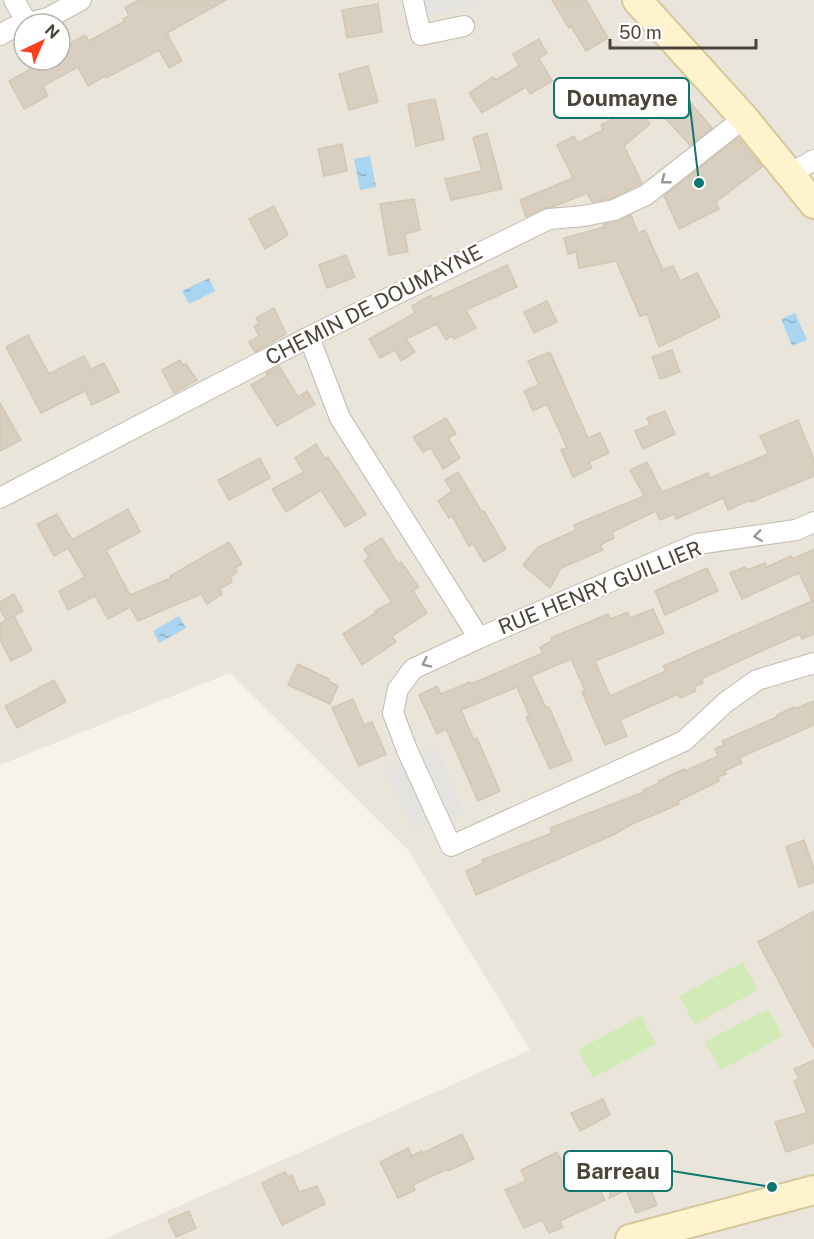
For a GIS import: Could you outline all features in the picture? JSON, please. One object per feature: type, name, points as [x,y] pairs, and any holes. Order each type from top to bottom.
[{"type":"street","points":[[59,12],[81,0]]},
{"type":"street","points":[[413,0],[422,35],[464,26]]},
{"type":"street","points":[[637,0],[744,118],[814,204]]},
{"type":"street","name":"CHEMIN DE DOUMAYNE","points":[[0,498],[309,337],[549,219],[584,216],[614,210],[646,195],[744,118]]},
{"type":"street","points":[[790,174],[814,160]]},
{"type":"street","name":"RUE HENRY GUILLIER","points":[[309,337],[339,418],[479,638],[697,544],[796,530],[814,522]]},
{"type":"street","points":[[479,638],[413,669],[398,689],[393,713],[407,750],[451,846],[684,741],[726,702],[757,680],[814,663]]},
{"type":"street","points":[[630,1239],[814,1190]]},
{"type":"shaded area","points":[[0,0],[814,0],[814,1239],[105,1239],[530,1050],[408,850],[230,673],[0,765]]},
{"type":"shaded area","points":[[413,0],[476,0],[477,5],[417,18]]},
{"type":"shaded area","points":[[436,745],[464,815],[414,829],[384,768]]},
{"type":"green space","points":[[743,962],[758,990],[695,1024],[679,996]]},
{"type":"green space","points":[[768,1009],[783,1036],[721,1070],[704,1042]]},
{"type":"green space","points":[[641,1016],[656,1044],[593,1078],[578,1050]]},
{"type":"water","points":[[370,156],[376,187],[360,190],[354,159]]},
{"type":"water","points":[[209,278],[215,291],[189,304],[182,291]]},
{"type":"water","points":[[795,313],[807,340],[792,346],[781,319]]},
{"type":"water","points":[[179,616],[186,628],[159,643],[153,631]]},
{"type":"building","points":[[139,0],[226,0],[167,33],[182,61],[169,68],[159,50],[88,86],[78,67],[72,70],[72,42],[85,35],[89,41],[125,21],[123,19],[129,16],[125,7]]},
{"type":"building","points":[[552,0],[586,0],[608,38],[586,51]]},
{"type":"building","points":[[378,4],[382,32],[347,38],[342,10]]},
{"type":"building","points":[[539,39],[547,53],[539,58],[552,81],[530,94],[526,87],[482,113],[469,93],[493,77],[496,80],[519,66],[513,54]]},
{"type":"building","points":[[368,66],[378,102],[349,110],[339,74]]},
{"type":"building","points":[[25,72],[69,72],[43,86],[48,96],[24,109],[9,81]]},
{"type":"building","points":[[621,85],[650,124],[624,146],[642,183],[610,199],[592,202],[587,193],[526,217],[520,200],[573,178],[557,145],[574,136],[578,143],[603,130],[601,125],[622,114],[608,95]]},
{"type":"building","points":[[435,99],[444,139],[416,146],[408,104]]},
{"type":"building","points":[[688,100],[712,128],[690,145],[666,119]]},
{"type":"building","points":[[487,133],[502,189],[451,200],[445,179],[482,171],[473,138]]},
{"type":"building","points":[[738,138],[762,167],[716,202],[719,209],[679,229],[664,196]]},
{"type":"building","points":[[342,144],[347,171],[324,176],[318,149]]},
{"type":"building","points":[[414,199],[420,230],[405,234],[408,252],[389,255],[380,204]]},
{"type":"building","points":[[274,206],[288,235],[265,249],[249,219]]},
{"type":"building","points":[[631,215],[638,233],[645,230],[663,270],[673,266],[680,281],[697,273],[720,317],[659,347],[647,314],[640,316],[616,261],[579,268],[576,252],[568,254],[564,238],[605,227],[603,224],[617,222]]},
{"type":"building","points":[[346,255],[355,277],[327,288],[319,265]]},
{"type":"building","points":[[507,265],[517,287],[466,310],[476,328],[454,339],[452,336],[446,340],[437,324],[406,339],[415,352],[401,361],[395,350],[380,358],[369,339],[415,313],[412,306],[431,295],[433,299]]},
{"type":"building","points":[[547,301],[557,322],[534,333],[524,312]]},
{"type":"building","points":[[274,308],[286,334],[255,352],[249,342],[259,336],[254,326],[259,324],[256,318]]},
{"type":"building","points":[[28,335],[49,374],[84,356],[91,369],[104,363],[119,392],[92,405],[85,391],[41,413],[6,347]]},
{"type":"building","points":[[672,350],[680,372],[660,379],[652,357]]},
{"type":"building","points":[[550,352],[588,438],[600,433],[609,453],[589,462],[592,468],[573,477],[561,450],[567,448],[547,404],[533,411],[524,391],[539,385],[528,361]]},
{"type":"building","points":[[180,360],[183,365],[186,364],[197,380],[174,393],[162,370]]},
{"type":"building","points":[[279,366],[298,397],[307,391],[315,404],[277,426],[251,385]]},
{"type":"building","points":[[0,403],[21,440],[0,451]]},
{"type":"building","points":[[665,411],[675,434],[643,449],[635,431],[650,425],[647,418]]},
{"type":"building","points":[[446,418],[456,434],[448,438],[460,458],[443,469],[431,448],[423,452],[413,437]]},
{"type":"building","points":[[798,420],[814,460],[814,476],[728,510],[723,498],[676,519],[674,514],[660,520],[656,511],[612,532],[614,538],[600,545],[603,550],[561,568],[550,588],[523,565],[538,547],[576,530],[574,525],[644,496],[630,470],[647,462],[662,492],[708,473],[710,478],[768,454],[760,436]]},
{"type":"building","points":[[316,444],[325,459],[328,457],[366,514],[345,527],[321,490],[286,512],[272,489],[304,472],[295,458]]},
{"type":"building","points":[[260,458],[270,478],[229,500],[218,480]]},
{"type":"building","points":[[458,472],[506,549],[484,562],[473,544],[469,546],[452,516],[449,518],[438,501],[452,491],[445,480]]},
{"type":"building","points":[[128,509],[140,532],[106,550],[130,595],[171,578],[170,576],[229,542],[242,564],[235,568],[237,572],[230,577],[232,582],[220,589],[222,594],[207,604],[201,594],[138,621],[130,607],[108,619],[95,596],[68,610],[59,591],[85,577],[68,548],[54,556],[37,524],[57,514],[72,540]]},
{"type":"building","points":[[382,538],[398,564],[401,562],[419,587],[413,591],[427,613],[392,636],[396,642],[362,665],[343,634],[392,602],[364,561],[369,557],[364,549]]},
{"type":"building","points":[[814,549],[814,634],[802,639],[800,634],[701,679],[703,683],[694,687],[696,691],[680,698],[678,694],[620,720],[627,736],[605,745],[582,692],[585,691],[571,659],[531,676],[546,708],[549,707],[572,760],[550,769],[526,717],[529,715],[517,687],[461,710],[474,740],[477,738],[500,791],[478,801],[446,729],[437,734],[419,695],[437,686],[441,694],[470,682],[471,684],[543,653],[540,647],[552,641],[551,638],[608,614],[611,619],[628,612],[630,618],[653,609],[664,633],[595,661],[610,696],[666,671],[663,666],[812,601],[799,573],[742,599],[730,573],[765,563],[767,567],[791,556],[793,559]]},
{"type":"building","points":[[707,568],[718,591],[665,615],[655,591]]},
{"type":"building","points":[[14,594],[23,611],[6,620],[0,609],[0,602]]},
{"type":"building","points":[[14,616],[32,650],[11,661],[0,640],[0,623]]},
{"type":"building","points":[[298,664],[338,686],[330,704],[288,685]]},
{"type":"building","points":[[54,680],[66,702],[17,728],[5,706]]},
{"type":"building","points":[[353,699],[364,725],[372,722],[386,754],[359,766],[332,708]]},
{"type":"building","points":[[814,701],[814,725],[739,758],[742,763],[724,771],[726,774],[718,777],[719,781],[678,801],[679,804],[476,895],[466,871],[483,863],[482,860],[552,833],[550,828],[644,792],[643,790],[659,783],[658,781],[718,756],[715,749],[724,745],[722,741],[794,707],[794,709]]},
{"type":"building","points":[[804,840],[814,869],[814,882],[799,887],[786,847]]},
{"type":"building","points":[[814,911],[814,1048],[758,942]]},
{"type":"building","points":[[814,1060],[814,1143],[786,1152],[775,1122],[807,1113],[794,1081],[799,1079],[794,1069]]},
{"type":"building","points":[[603,1099],[610,1115],[580,1131],[571,1113]]},
{"type":"building","points":[[462,1134],[474,1159],[413,1185],[415,1190],[398,1198],[380,1162],[408,1148],[412,1156],[422,1151],[423,1153]]},
{"type":"building","points":[[557,1152],[570,1178],[589,1168],[605,1200],[560,1221],[563,1227],[549,1233],[542,1220],[524,1228],[505,1190],[526,1181],[521,1170]]},
{"type":"building","points":[[637,1156],[657,1205],[636,1213],[626,1190],[609,1198],[619,1163]]},
{"type":"building","points":[[285,1172],[288,1177],[292,1175],[299,1192],[317,1186],[325,1204],[282,1225],[262,1183]]},
{"type":"building","points":[[189,1211],[196,1228],[176,1237],[168,1220]]},
{"type":"place","name":"Doumayne","points":[[699,183]]},
{"type":"place","name":"Barreau","points":[[772,1187]]}]
